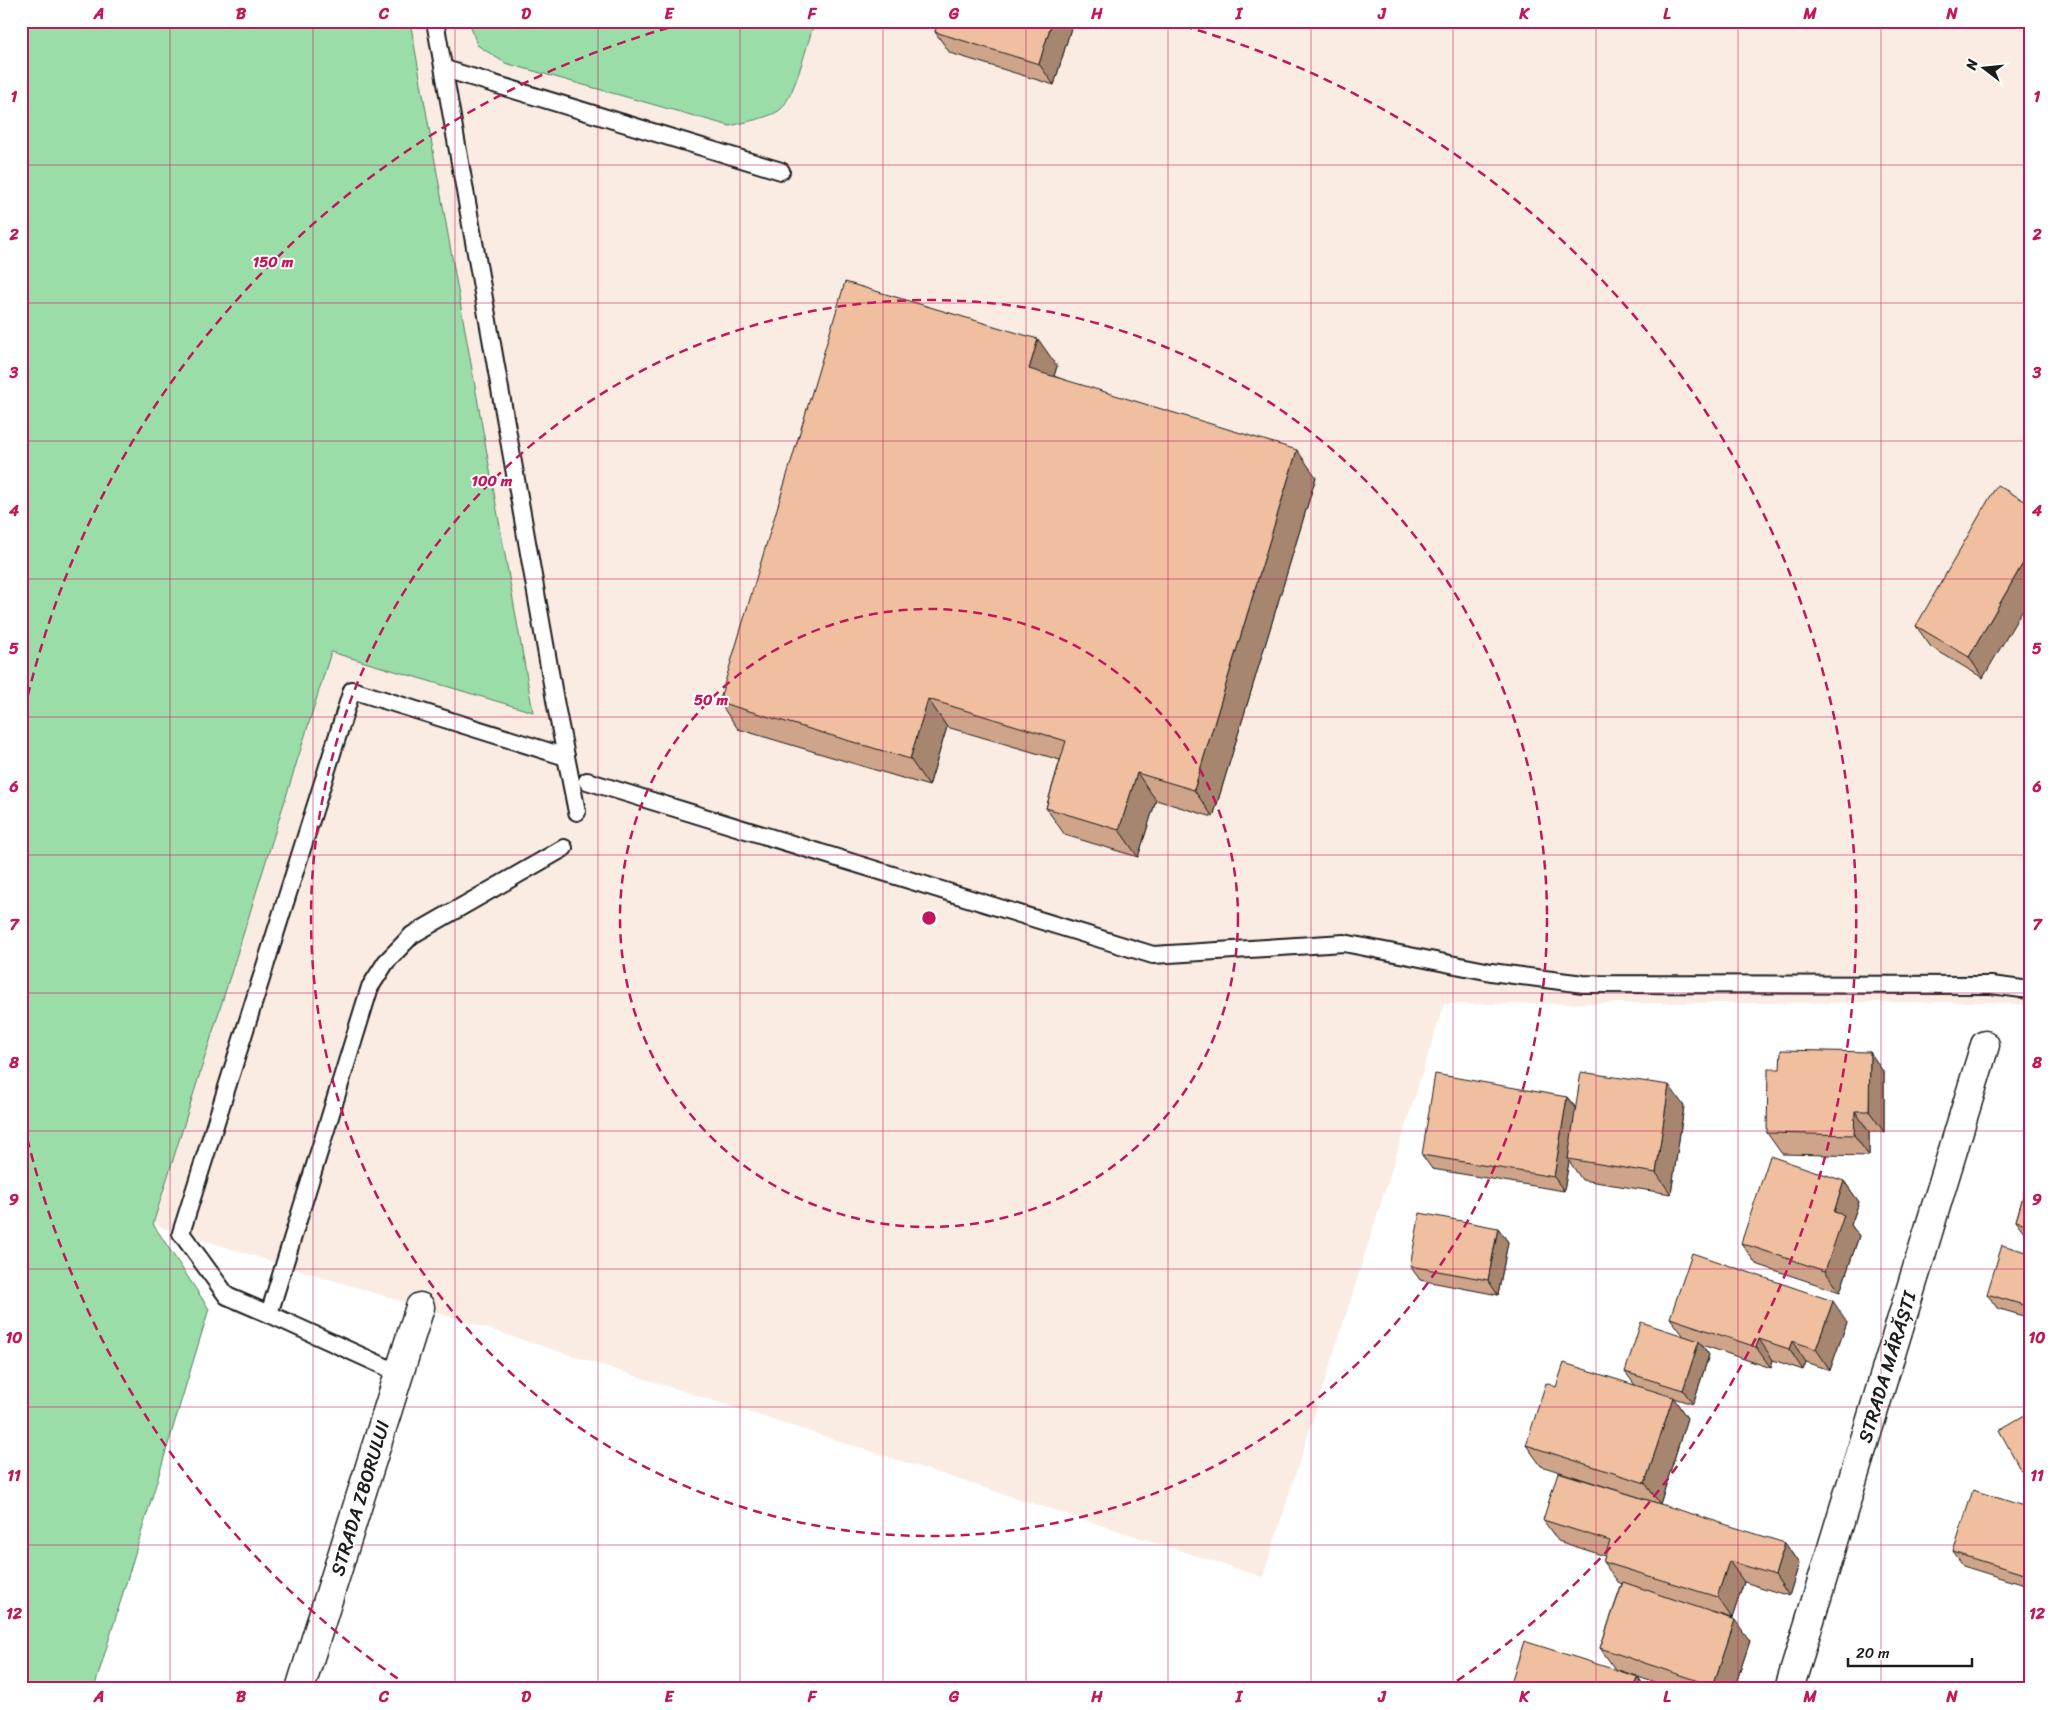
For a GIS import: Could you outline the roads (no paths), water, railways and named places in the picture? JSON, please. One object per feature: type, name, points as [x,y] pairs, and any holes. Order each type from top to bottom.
[{"type":"street","name":"STRADA MĂRĂȘTI","points":[[1789,1689],[1985,1045]]},
{"type":"street","name":"STRADA ZBORULUI","points":[[300,1689],[420,1306]]},
{"type":"lane","points":[[435,21],[577,812]]},
{"type":"lane","points":[[445,69],[781,171]]},
{"type":"lane","points":[[399,1373],[228,1296],[181,1233],[352,690],[566,757]]},
{"type":"lane","points":[[587,781],[1153,955],[1344,943],[1490,972],[1583,984],[1991,985],[2030,990]]},
{"type":"lane","points":[[269,1314],[370,987],[386,962],[412,936],[564,848]]}]
